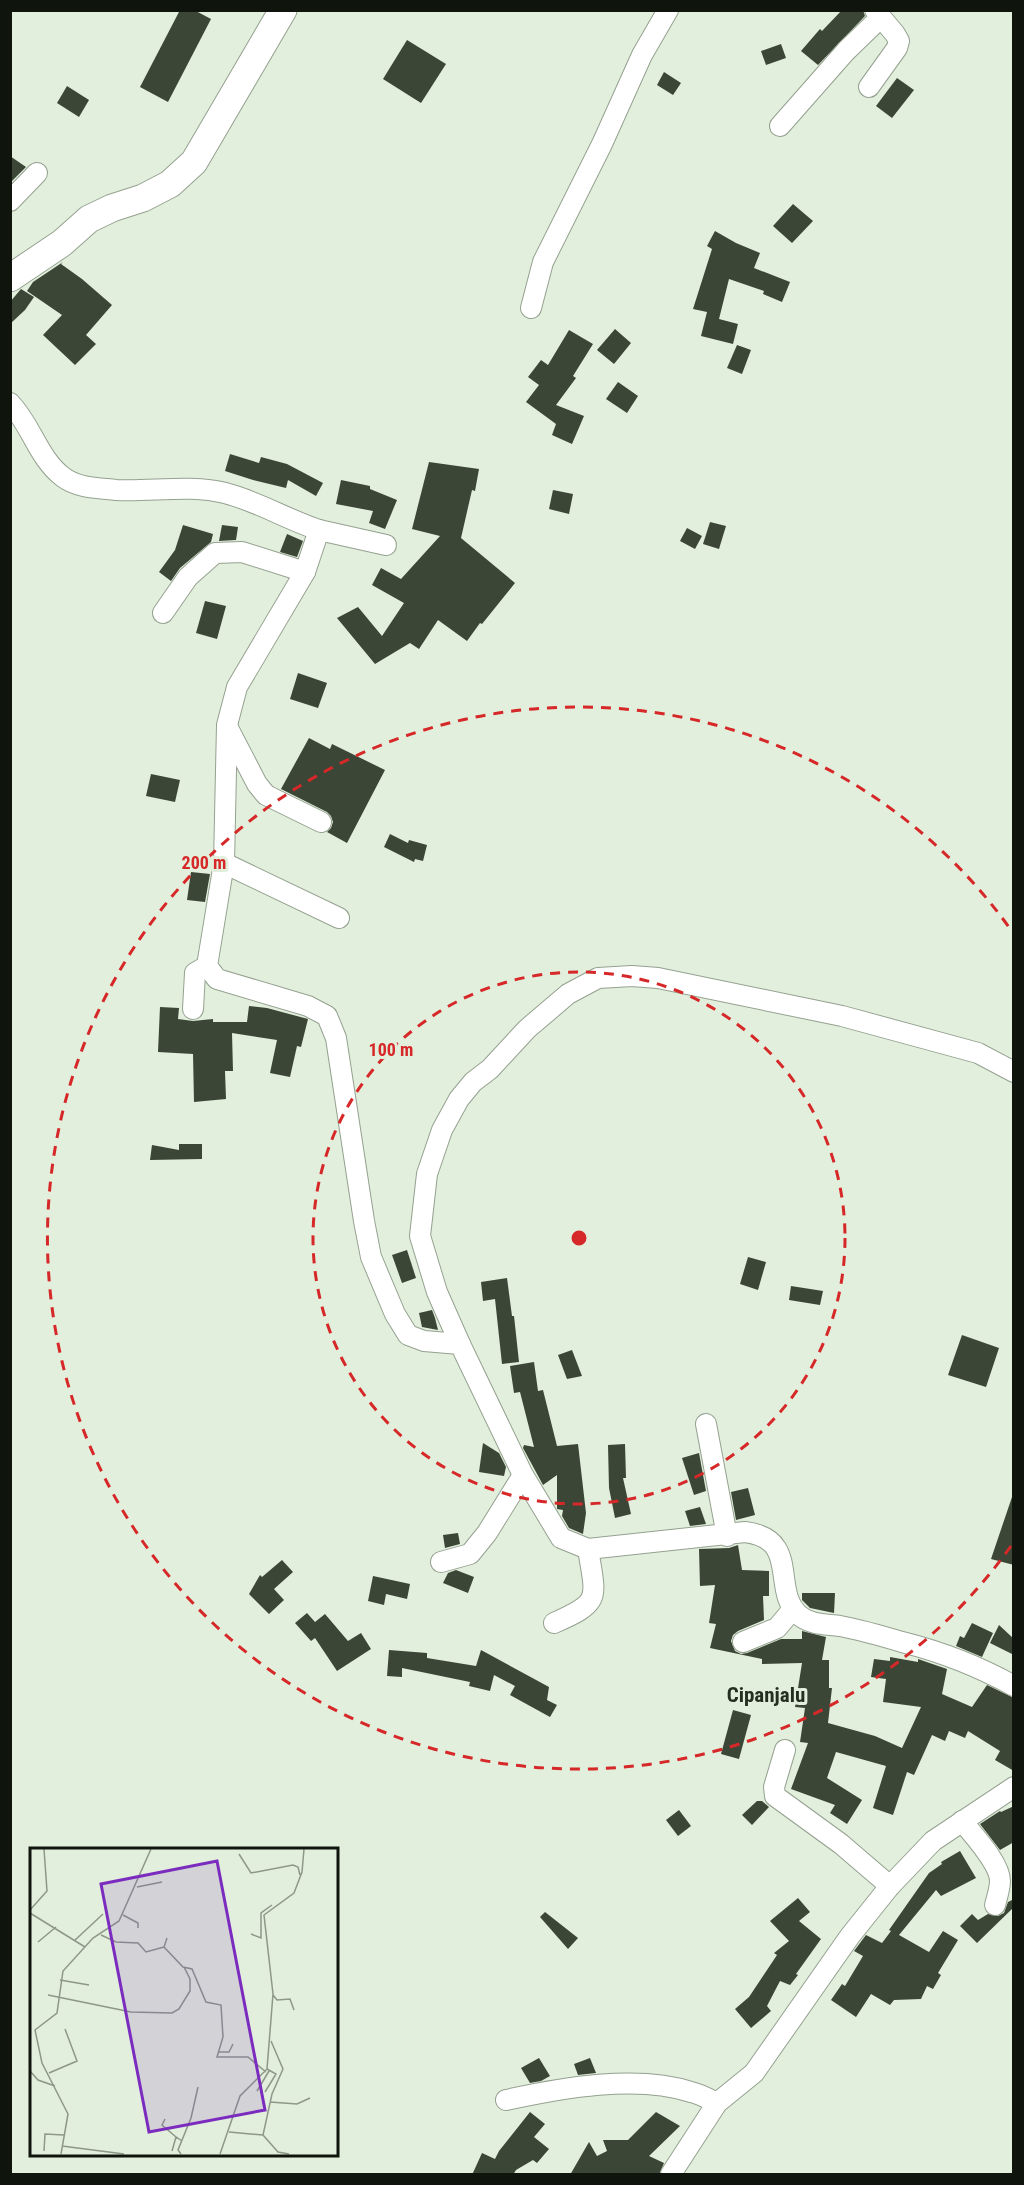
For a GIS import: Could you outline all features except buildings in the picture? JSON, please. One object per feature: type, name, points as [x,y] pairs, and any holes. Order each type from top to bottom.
[{"type":"street","points":[[10,278],[62,243],[89,219],[143,198],[170,184],[194,162],[283,10]]},
{"type":"street","points":[[531,308],[543,262],[602,144],[642,54],[668,10]]},
{"type":"street","points":[[780,126],[877,14],[896,34],[899,41],[897,48],[868,87]]},
{"type":"street","points":[[10,201],[37,173]]},
{"type":"street","points":[[10,403],[29,428],[45,460],[64,478],[90,488],[134,491],[194,490],[225,493],[319,530],[386,545]]},
{"type":"street","points":[[319,530],[305,572],[237,687],[227,725],[224,863],[207,966],[217,979],[308,1006],[327,1016],[336,1038],[364,1221],[372,1257],[395,1314],[408,1335],[415,1339],[460,1344]]},
{"type":"street","points":[[163,613],[188,577],[215,553],[242,552],[305,572]]},
{"type":"street","points":[[227,725],[257,784],[266,795],[321,822]]},
{"type":"street","points":[[224,863],[339,918]]},
{"type":"street","points":[[193,1009],[195,973],[207,966]]},
{"type":"street","points":[[1014,1072],[978,1053],[842,1016],[658,978],[632,976],[598,978],[568,994],[527,1029],[459,1099],[442,1130],[427,1173],[420,1236],[437,1292],[460,1344],[523,1475],[561,1538],[588,1550],[727,1536],[746,1532],[757,1533],[769,1539],[777,1548],[790,1605],[808,1622],[839,1626],[948,1654],[1014,1686]]},
{"type":"street","points":[[706,1424],[727,1536]]},
{"type":"street","points":[[441,1562],[470,1554],[487,1533],[523,1475]]},
{"type":"street","points":[[554,1623],[583,1610],[592,1600],[594,1585],[588,1550]]},
{"type":"street","points":[[743,1642],[777,1628],[793,1609]]},
{"type":"street","points":[[785,1750],[774,1787],[775,1796],[841,1844],[890,1886]]},
{"type":"street","points":[[671,2175],[717,2103],[754,2073],[850,1936],[890,1886],[933,1840],[1014,1787]]},
{"type":"street","points":[[962,1821],[996,1869],[1000,1881],[995,1905]]},
{"type":"street","points":[[506,2100],[547,2091],[637,2083],[692,2092],[717,2103]]},
{"type":"district","name":"Cipanjalu","points":[[766,1695]]}]
